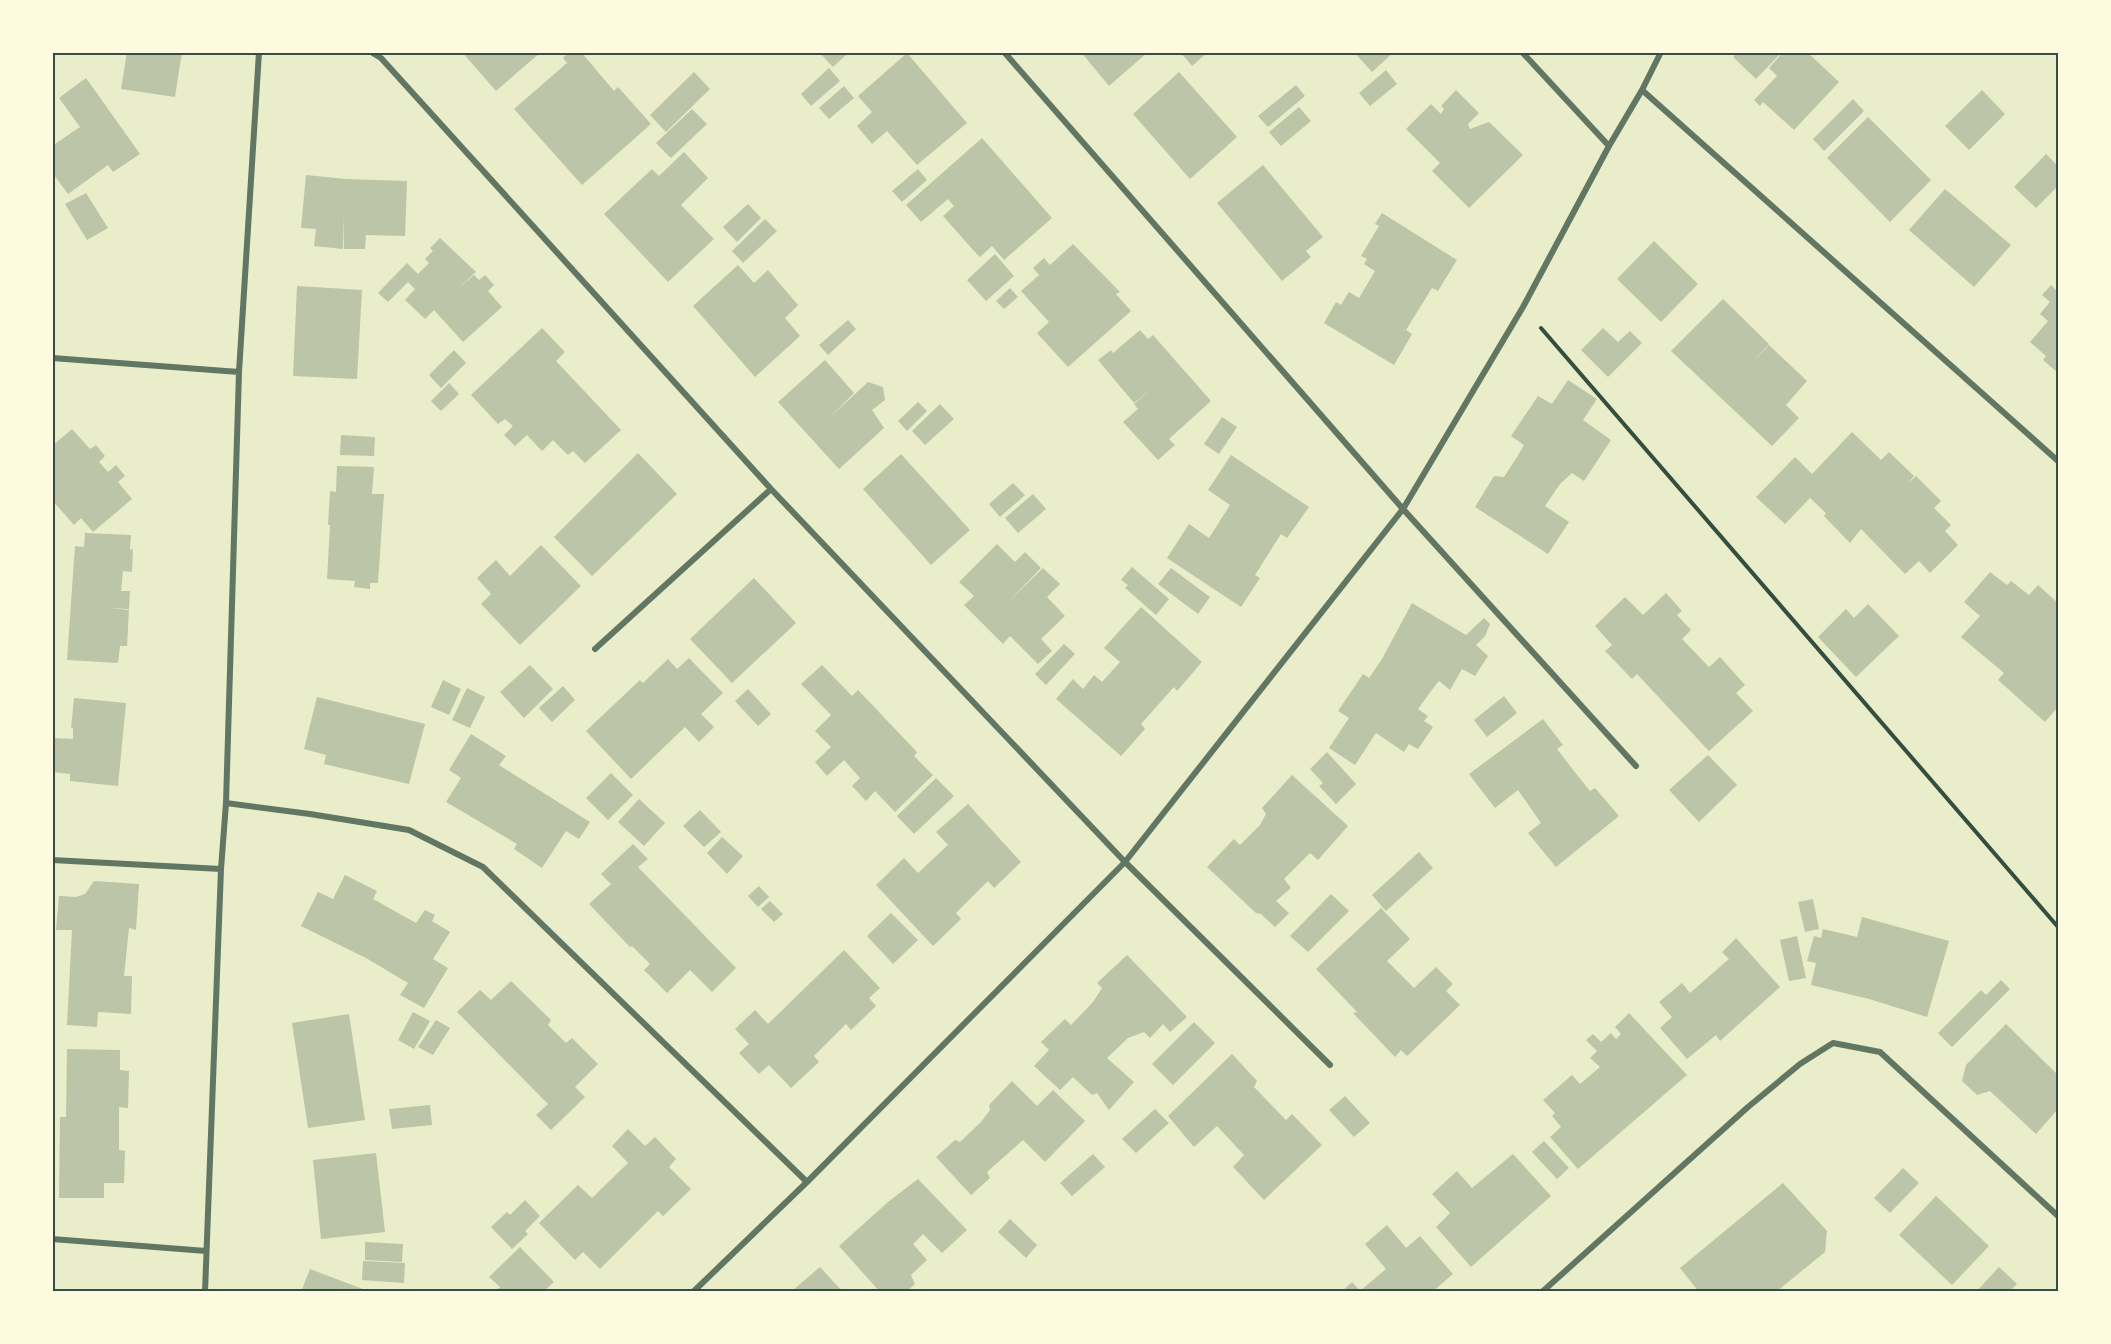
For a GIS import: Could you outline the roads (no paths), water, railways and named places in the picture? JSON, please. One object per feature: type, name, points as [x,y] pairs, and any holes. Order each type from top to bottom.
[{"type":"street","points":[[205,1292],[221,868],[226,803],[239,372],[259,52]]},
{"type":"street","points":[[371,52],[381,58],[771,489],[1125,862],[1330,1065]]},
{"type":"street","points":[[1004,52],[1403,509],[1636,766]]},
{"type":"street","points":[[1522,52],[1610,147]]},
{"type":"street","points":[[693,1292],[807,1182],[1125,862],[1403,509],[1523,307],[1661,52]]},
{"type":"street","points":[[1642,90],[2058,461]]},
{"type":"street","points":[[52,358],[239,372]]},
{"type":"street","points":[[596,649],[771,489]]},
{"type":"street","points":[[226,803],[409,830],[483,867],[807,1182]]},
{"type":"street","points":[[52,860],[221,868]]},
{"type":"street","points":[[1542,1292],[1748,1107],[1800,1064],[1833,1043],[1880,1052],[2058,1216]]},
{"type":"street","points":[[52,1239],[206,1251]]}]
